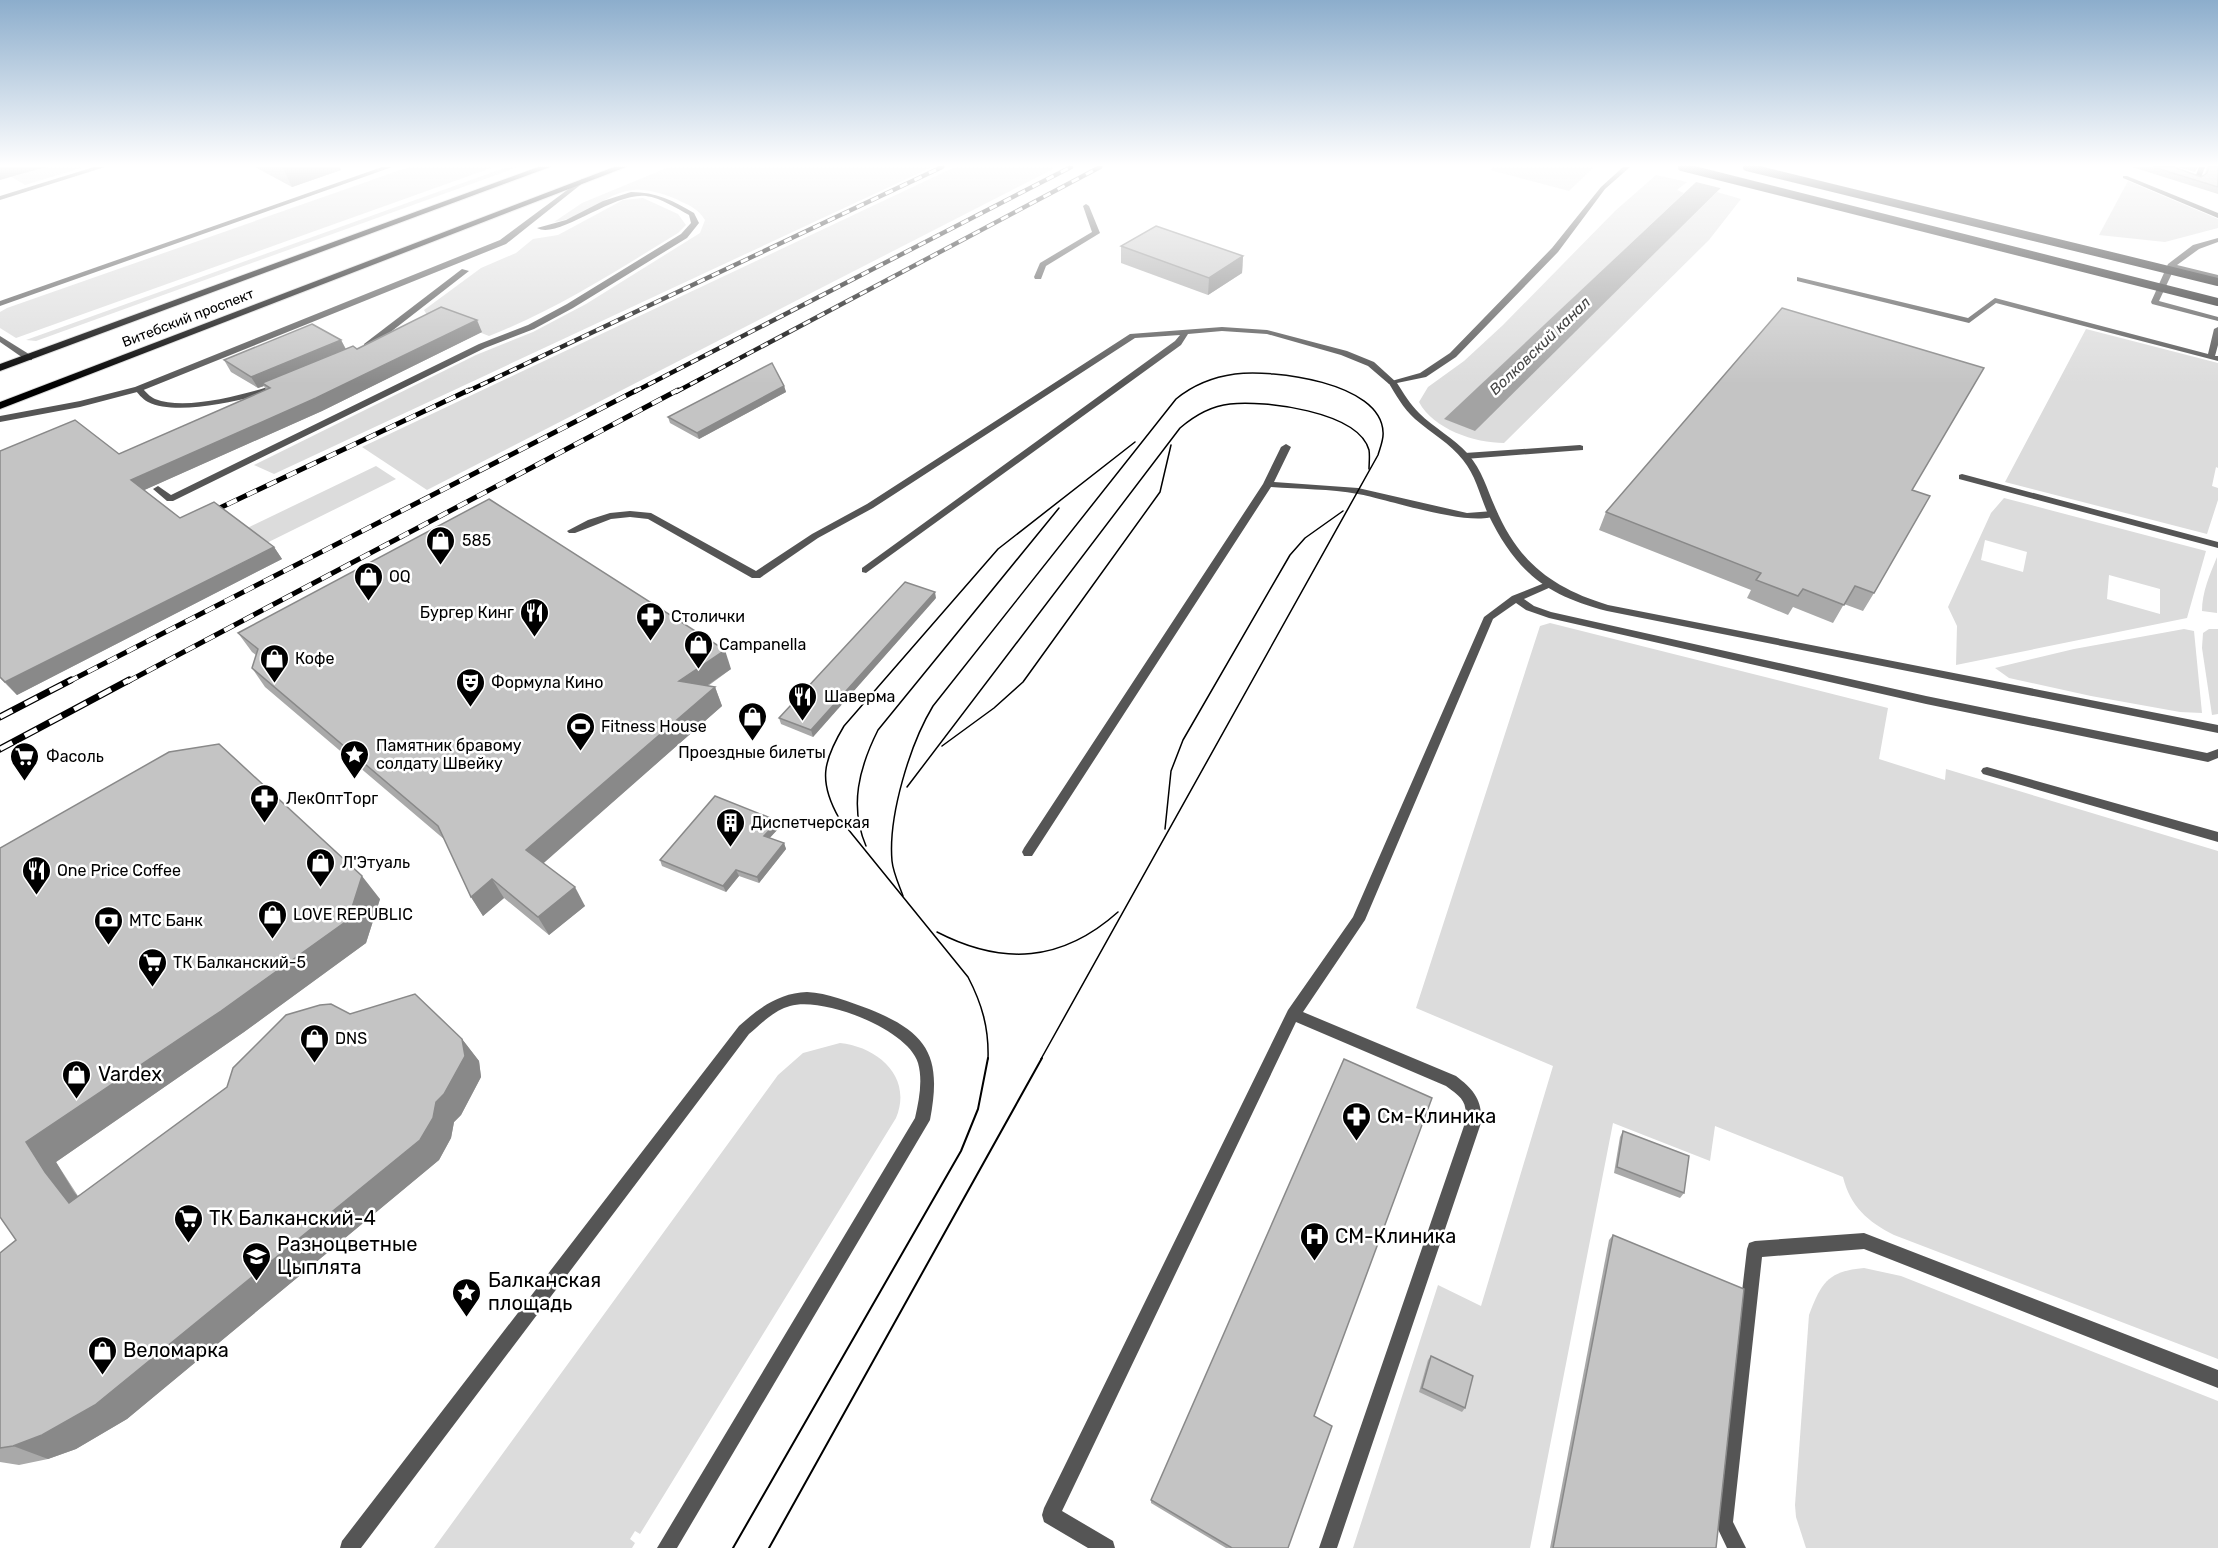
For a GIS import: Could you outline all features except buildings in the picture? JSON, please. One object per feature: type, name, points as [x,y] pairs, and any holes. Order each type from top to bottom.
[{"type":"main road","name":"Витебский проспект","points":[[0,368],[350,239]]},
{"type":"main road","name":"Витебский проспект","points":[[0,406],[431,239]]},
{"type":"main road","points":[[1969,239],[2218,302]]},
{"type":"main road","points":[[2043,239],[2218,282]]},
{"type":"street","points":[[0,304],[184,239]]},
{"type":"street","points":[[0,419],[80,404],[138,389],[507,239]]},
{"type":"street","points":[[158,489],[170,499],[474,350],[531,327],[679,239]]},
{"type":"street","points":[[1038,277],[1043,265],[1086,239]]},
{"type":"street","points":[[1392,382],[1423,375],[1453,355],[1563,239]]},
{"type":"street","points":[[2218,240],[2196,247],[2171,266],[2156,302],[2218,319]]},
{"type":"street","points":[[2171,266],[2218,277]]},
{"type":"street","points":[[356,354],[465,271]]},
{"type":"street","points":[[1800,279],[1969,321],[1995,300],[2214,358],[2218,329]]},
{"type":"street","points":[[572,531],[616,513],[651,516],[756,576],[815,536],[870,506],[1133,336],[1221,328],[1267,332],[1344,353],[1371,364],[1392,382],[1410,410],[1465,456],[1479,477],[1493,514],[1526,567],[1547,585],[1572,599],[1607,608],[2218,729]]},
{"type":"street","points":[[866,570],[1178,343],[1185,333]]},
{"type":"street","points":[[0,338],[28,358]]},
{"type":"street","points":[[138,389],[151,400],[190,403],[250,396],[280,386]]},
{"type":"street","points":[[1028,852],[1268,484],[1286,447]]},
{"type":"street","points":[[1465,456],[1580,448]]},
{"type":"street","points":[[1962,477],[2218,545]]},
{"type":"street","points":[[1268,484],[1358,491],[1467,516],[1493,514]]},
{"type":"street","points":[[1106,1548],[1051,1515],[1293,1014],[1358,920],[1489,617],[1516,598],[1547,585]]},
{"type":"street","points":[[1516,598],[1530,608],[1549,615],[1926,700],[2208,758],[2218,753]]},
{"type":"street","points":[[1987,771],[2217,836]]},
{"type":"street","points":[[349,1548],[744,1030],[778,1005],[798,998],[822,999],[875,1018],[914,1040],[927,1064],[930,1091],[922,1120],[666,1548]]},
{"type":"street","points":[[1293,1014],[1451,1081],[1468,1094],[1476,1107],[1473,1123],[1328,1548]]},
{"type":"street","points":[[1737,1548],[1724,1523],[1755,1248],[1864,1241],[2218,1379]]},
{"type":"shaded area","points":[[203,239],[292,239],[16,338],[0,328],[0,312]]},
{"type":"shaded area","points":[[306,239],[318,239],[36,341],[26,340]]},
{"type":"shaded area","points":[[533,239],[668,239],[562,302],[489,336],[438,316],[430,320],[424,310],[481,268],[516,253]]},
{"type":"shaded area","points":[[690,239],[777,239],[274,474],[254,465],[476,355],[533,332],[586,304]]},
{"type":"shaded area","points":[[802,239],[916,239],[427,490],[362,447]]},
{"type":"shaded area","points":[[1587,239],[1635,239],[1445,419],[1475,430],[1669,239],[1710,239],[1504,443],[1480,440],[1456,433],[1434,420],[1419,402],[1428,387],[1464,361]]},
{"type":"shaded area","points":[[2139,239],[2175,239],[2165,242]]},
{"type":"shaded area","points":[[2086,329],[2218,363],[2218,468],[2216,467],[2212,486],[2218,488],[2218,500],[2207,534],[2005,482]]},
{"type":"shaded area","points":[[376,466],[396,479],[0,675],[0,647]]},
{"type":"shaded area","points":[[2004,498],[2206,551],[2187,618],[1956,665],[1957,626],[1948,607],[1991,513]],"holes":[[[1985,540],[2027,552],[2023,572],[1981,560]],[[2109,575],[2160,589],[2160,614],[2107,599]]]},
{"type":"shaded area","points":[[2217,557],[2217,613],[2202,611],[2205,590]]},
{"type":"shaded area","points":[[1550,623],[1888,708],[1879,759],[1945,780],[1946,769],[2218,851],[2218,1359],[1894,1235],[1876,1225],[1861,1212],[1850,1196],[1843,1177],[1715,1126],[1710,1161],[1613,1123],[1530,1548],[1353,1548],[1438,1285],[1481,1306],[1553,1066],[1416,1008],[1540,626]]},
{"type":"shaded area","points":[[2184,629],[2194,631],[2202,713],[2180,712],[2091,696],[2009,678],[1995,668],[2074,649]]},
{"type":"shaded area","points":[[2209,629],[2218,629],[2218,714],[2212,715],[2202,648],[2203,633]]},
{"type":"shaded area","points":[[840,1043],[867,1051],[889,1067],[896,1077],[900,1090],[900,1103],[896,1118],[640,1534],[635,1531],[630,1539],[635,1543],[632,1548],[434,1548],[778,1075],[803,1053]]},
{"type":"shaded area","points":[[1864,1268],[1901,1276],[2218,1401],[2218,1548],[1806,1548],[1796,1517],[1795,1505],[1809,1315],[1822,1287],[1828,1281],[1842,1272]]},
{"type":"water","name":"Волковский канал","points":[[1635,239],[1669,239],[1475,431],[1444,419]]},
{"type":"tram line","points":[[903,896],[892,861],[893,823],[902,781],[924,722],[933,706],[1176,399],[1196,386],[1219,377],[1252,373],[1298,377],[1322,382],[1345,390],[1364,401],[1378,415],[1383,432],[1378,455],[1041,1059]]},
{"type":"tram line","points":[[907,787],[1180,428],[1191,419],[1210,409],[1230,404],[1264,404],[1308,411],[1329,417],[1347,426],[1361,437],[1369,450],[1369,469]]},
{"type":"tram line","points":[[988,1058],[984,1016],[968,977],[839,818],[828,793],[826,782],[828,761],[831,750],[844,726],[998,549],[1135,442]]},
{"type":"tram line","points":[[942,746],[994,708],[1023,682],[1160,492],[1171,445]]},
{"type":"tram line","points":[[866,846],[858,816],[858,787],[871,744],[878,730],[1059,508]]},
{"type":"tram line","points":[[1165,829],[1171,771],[1183,740],[1290,555],[1305,538],[1343,511]]},
{"type":"tram line","points":[[937,932],[961,943],[985,950],[1009,954],[1031,954],[1075,941],[1097,929],[1118,912]]},
{"type":"tram line","points":[[733,1548],[961,1151],[978,1109],[988,1058]]},
{"type":"tram line","points":[[769,1548],[1042,1058]]},
{"type":"railway","points":[[466,392],[789,239]]},
{"type":"railway","points":[[634,392],[931,239]]},
{"type":"railway","points":[[676,392],[964,239]]},
{"type":"railway","points":[[207,514],[469,390]]},
{"type":"railway","points":[[68,682],[637,390]]},
{"type":"railway","points":[[127,682],[678,390]]},
{"type":"railway","points":[[0,717],[71,680]]},
{"type":"railway","points":[[0,749],[129,680]]},
{"type":"place","name":"585","points":[[441,566]]},
{"type":"place","name":"OQ","points":[[368,602]]},
{"type":"place","name":"Бургер Кинг","points":[[535,638]]},
{"type":"place","name":"Столички","points":[[650,642]]},
{"type":"place","name":"Campanella","points":[[698,670]]},
{"type":"place","name":"Кофе","points":[[274,684]]},
{"type":"place","name":"Формула Кино","points":[[470,708]]},
{"type":"place","name":"Шаверма","points":[[803,722]]},
{"type":"place","name":"Проездные билеты","points":[[752,742]]},
{"type":"place","name":"Fitness House","points":[[580,752]]},
{"type":"place","name":"Памятник бравому солдату Швейку","points":[[355,780]]},
{"type":"place","name":"Фасоль","points":[[25,782]]},
{"type":"place","name":"ЛекОптТорг","points":[[265,824]]},
{"type":"place","name":"Диспетчерская","points":[[730,848]]},
{"type":"place","name":"Л'Этуаль","points":[[321,888]]},
{"type":"place","name":"One Price Coffee","points":[[36,896]]},
{"type":"place","name":"LOVE REPUBLIC","points":[[272,940]]},
{"type":"place","name":"МТС Банк","points":[[108,946]]},
{"type":"place","name":"ТК Балканский-5","points":[[152,988]]},
{"type":"place","name":"DNS","points":[[314,1064]]},
{"type":"place","name":"Vardex","points":[[77,1100]]},
{"type":"place","name":"См-Клиника","points":[[1356,1142]]},
{"type":"place","name":"ТК Балканский-4","points":[[188,1244]]},
{"type":"place","name":"СМ-Клиника","points":[[1314,1262]]},
{"type":"place","name":"Разноцветные Цыплята","points":[[256,1282]]},
{"type":"place","name":"Балканская площадь","points":[[467,1318]]},
{"type":"place","name":"Веломарка","points":[[102,1376]]}]
